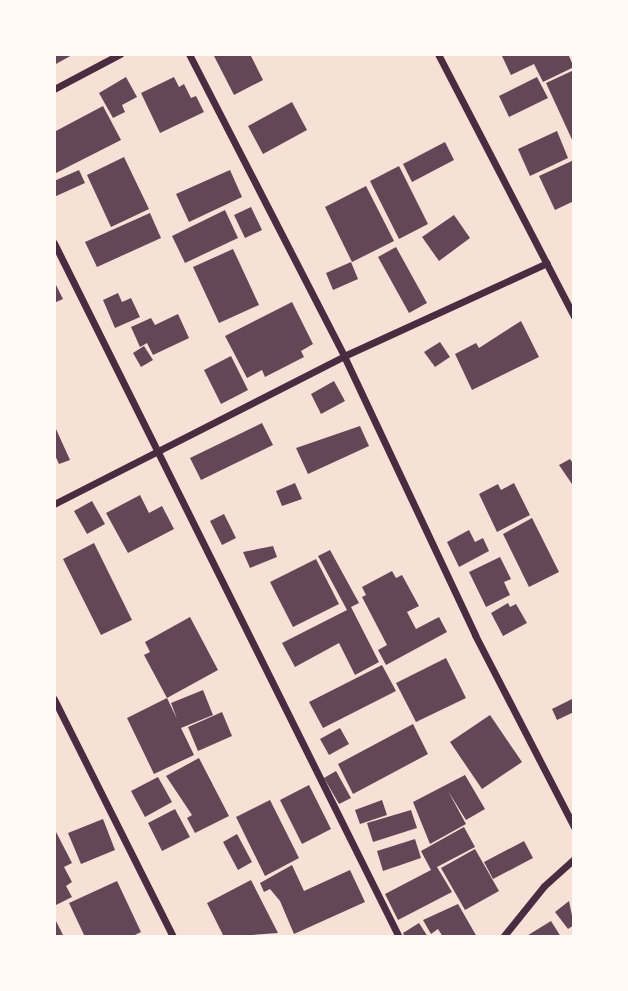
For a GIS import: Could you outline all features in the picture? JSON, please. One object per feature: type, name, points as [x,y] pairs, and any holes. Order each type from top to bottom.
[{"type":"street","points":[[54,89],[120,54]]},
{"type":"street","points":[[189,54],[344,356],[475,635],[574,827]]},
{"type":"street","points":[[438,54],[574,316]]},
{"type":"street","points":[[54,243],[399,937]]},
{"type":"street","points":[[54,504],[344,356],[547,263]]},
{"type":"street","points":[[54,699],[173,937]]},
{"type":"street","points":[[503,937],[544,886],[574,859]]},
{"type":"building","points":[[54,54],[74,54],[54,65]]},
{"type":"building","points":[[213,54],[250,54],[263,80],[234,95]]},
{"type":"building","points":[[501,54],[568,54],[574,67],[543,82],[534,64],[511,75]]},
{"type":"building","points":[[574,70],[574,144],[546,83]]},
{"type":"building","points":[[126,77],[137,97],[122,105],[125,112],[113,118],[99,93]]},
{"type":"building","points":[[174,77],[179,87],[184,84],[191,98],[196,96],[204,112],[160,133],[141,93]]},
{"type":"building","points":[[537,77],[548,98],[509,117],[499,96]]},
{"type":"building","points":[[292,102],[307,130],[263,154],[248,126]]},
{"type":"building","points":[[103,106],[121,140],[54,174],[54,132]]},
{"type":"building","points":[[557,131],[568,158],[530,176],[518,149]]},
{"type":"building","points":[[445,142],[454,160],[412,182],[403,164]]},
{"type":"building","points":[[124,157],[149,209],[111,227],[87,175]]},
{"type":"building","points":[[574,160],[574,201],[555,210],[539,176]]},
{"type":"building","points":[[399,166],[428,224],[399,239],[370,181]]},
{"type":"building","points":[[79,170],[85,183],[54,197],[54,181]]},
{"type":"building","points":[[230,170],[242,197],[189,222],[176,194]]},
{"type":"building","points":[[366,186],[394,241],[352,262],[325,207]]},
{"type":"building","points":[[251,207],[262,230],[245,238],[234,215]]},
{"type":"building","points":[[225,210],[238,238],[185,263],[172,236]]},
{"type":"building","points":[[150,213],[161,238],[97,267],[85,242]]},
{"type":"building","points":[[454,215],[470,238],[439,261],[422,237]]},
{"type":"building","points":[[396,247],[427,303],[409,313],[378,257]]},
{"type":"building","points":[[233,249],[259,305],[219,323],[193,267]]},
{"type":"building","points":[[351,262],[358,279],[333,290],[326,273]]},
{"type":"building","points":[[54,281],[63,299],[54,303]]},
{"type":"building","points":[[118,293],[122,302],[131,298],[140,317],[115,328],[103,300]]},
{"type":"building","points":[[292,302],[313,344],[301,351],[304,357],[265,377],[262,370],[247,378],[225,336]]},
{"type":"building","points":[[178,314],[189,338],[153,355],[147,343],[140,347],[131,327],[151,318],[155,325]]},
{"type":"building","points":[[521,321],[539,357],[472,390],[455,354],[476,343],[479,348]]},
{"type":"building","points":[[440,342],[450,357],[435,367],[424,352]]},
{"type":"building","points":[[144,346],[153,360],[141,367],[133,353]]},
{"type":"building","points":[[231,356],[248,390],[221,404],[204,370]]},
{"type":"building","points":[[334,381],[345,401],[321,414],[311,394]]},
{"type":"building","points":[[262,423],[273,445],[201,480],[190,458]]},
{"type":"building","points":[[360,426],[369,446],[308,474],[296,448]]},
{"type":"building","points":[[56,429],[70,460],[59,464],[54,453]]},
{"type":"building","points":[[570,459],[574,465],[574,487],[559,465]]},
{"type":"building","points":[[295,483],[302,499],[282,506],[276,491]]},
{"type":"building","points":[[514,483],[530,515],[497,532],[479,494],[498,484],[501,490]]},
{"type":"building","points":[[140,495],[149,513],[162,506],[174,529],[128,553],[106,513]]},
{"type":"building","points":[[92,501],[105,524],[87,534],[74,511]]},
{"type":"building","points":[[224,514],[236,538],[222,545],[210,521]]},
{"type":"building","points":[[532,518],[559,572],[529,587],[503,534]]},
{"type":"building","points":[[469,530],[475,542],[483,538],[489,551],[459,567],[447,542]]},
{"type":"building","points":[[94,543],[132,620],[101,635],[63,559]]},
{"type":"building","points":[[273,546],[277,557],[250,568],[243,552]]},
{"type":"building","points":[[330,550],[359,603],[351,607],[379,662],[355,675],[339,643],[295,667],[282,643],[347,610],[318,556]]},
{"type":"building","points":[[500,557],[511,579],[504,582],[510,595],[486,607],[469,572]]},
{"type":"building","points":[[316,559],[339,604],[293,627],[270,582]]},
{"type":"building","points":[[392,571],[396,578],[402,575],[419,606],[407,612],[416,629],[439,617],[447,632],[386,665],[378,650],[387,645],[362,597],[366,595],[362,587]]},
{"type":"building","points":[[508,603],[510,607],[516,604],[527,623],[503,636],[491,613]]},
{"type":"building","points":[[190,617],[218,670],[167,698],[144,655],[150,652],[145,642]]},
{"type":"building","points":[[446,658],[466,698],[416,722],[396,683]]},
{"type":"building","points":[[382,665],[396,691],[323,728],[309,702]]},
{"type":"building","points":[[203,690],[213,715],[181,728],[194,755],[154,774],[127,718],[167,698],[177,719],[171,703]]},
{"type":"building","points":[[574,698],[574,712],[557,720],[552,709]]},
{"type":"building","points":[[222,712],[232,736],[198,751],[188,727]]},
{"type":"building","points":[[490,715],[522,762],[482,789],[450,742]]},
{"type":"building","points":[[413,724],[428,754],[353,794],[338,764]]},
{"type":"building","points":[[340,728],[349,744],[329,755],[320,739]]},
{"type":"building","points":[[199,758],[229,816],[195,833],[187,818],[192,815],[166,776]]},
{"type":"building","points":[[336,771],[351,798],[339,804],[324,778]]},
{"type":"building","points":[[465,775],[485,809],[466,820],[448,791],[466,824],[430,844],[413,802]]},
{"type":"building","points":[[158,777],[172,802],[145,817],[131,791]]},
{"type":"building","points":[[309,785],[331,829],[302,844],[280,800]]},
{"type":"building","points":[[270,800],[299,858],[265,876],[236,817]]},
{"type":"building","points":[[382,800],[387,815],[360,824],[355,810]]},
{"type":"building","points":[[175,809],[190,837],[162,851],[148,823]]},
{"type":"building","points":[[411,810],[417,828],[373,842],[367,823]]},
{"type":"building","points":[[103,819],[115,850],[81,864],[68,833]]},
{"type":"building","points":[[464,827],[475,847],[437,867],[452,892],[398,920],[385,894],[431,870],[421,851]]},
{"type":"building","points":[[54,828],[72,863],[64,867],[72,882],[66,886],[72,897],[54,906]]},
{"type":"building","points":[[237,834],[252,862],[238,870],[223,842]]},
{"type":"building","points":[[415,839],[421,858],[383,871],[377,851]]},
{"type":"building","points":[[524,841],[533,858],[493,879],[484,862]]},
{"type":"building","points":[[475,849],[499,891],[465,910],[441,868]]},
{"type":"building","points":[[292,865],[304,891],[350,870],[365,902],[294,934],[280,901],[270,889],[264,892],[260,883]]},
{"type":"building","points":[[251,880],[278,933],[224,937],[207,903]]},
{"type":"building","points":[[117,881],[141,932],[131,937],[85,937],[69,903]]},
{"type":"building","points":[[569,901],[574,925],[568,929],[555,912]]},
{"type":"building","points":[[458,904],[477,937],[443,937],[438,929],[431,934],[423,920]]},
{"type":"building","points":[[54,917],[64,937],[54,937]]},
{"type":"building","points":[[551,921],[561,937],[525,937]]},
{"type":"building","points":[[419,923],[428,937],[405,937],[403,933]]}]
